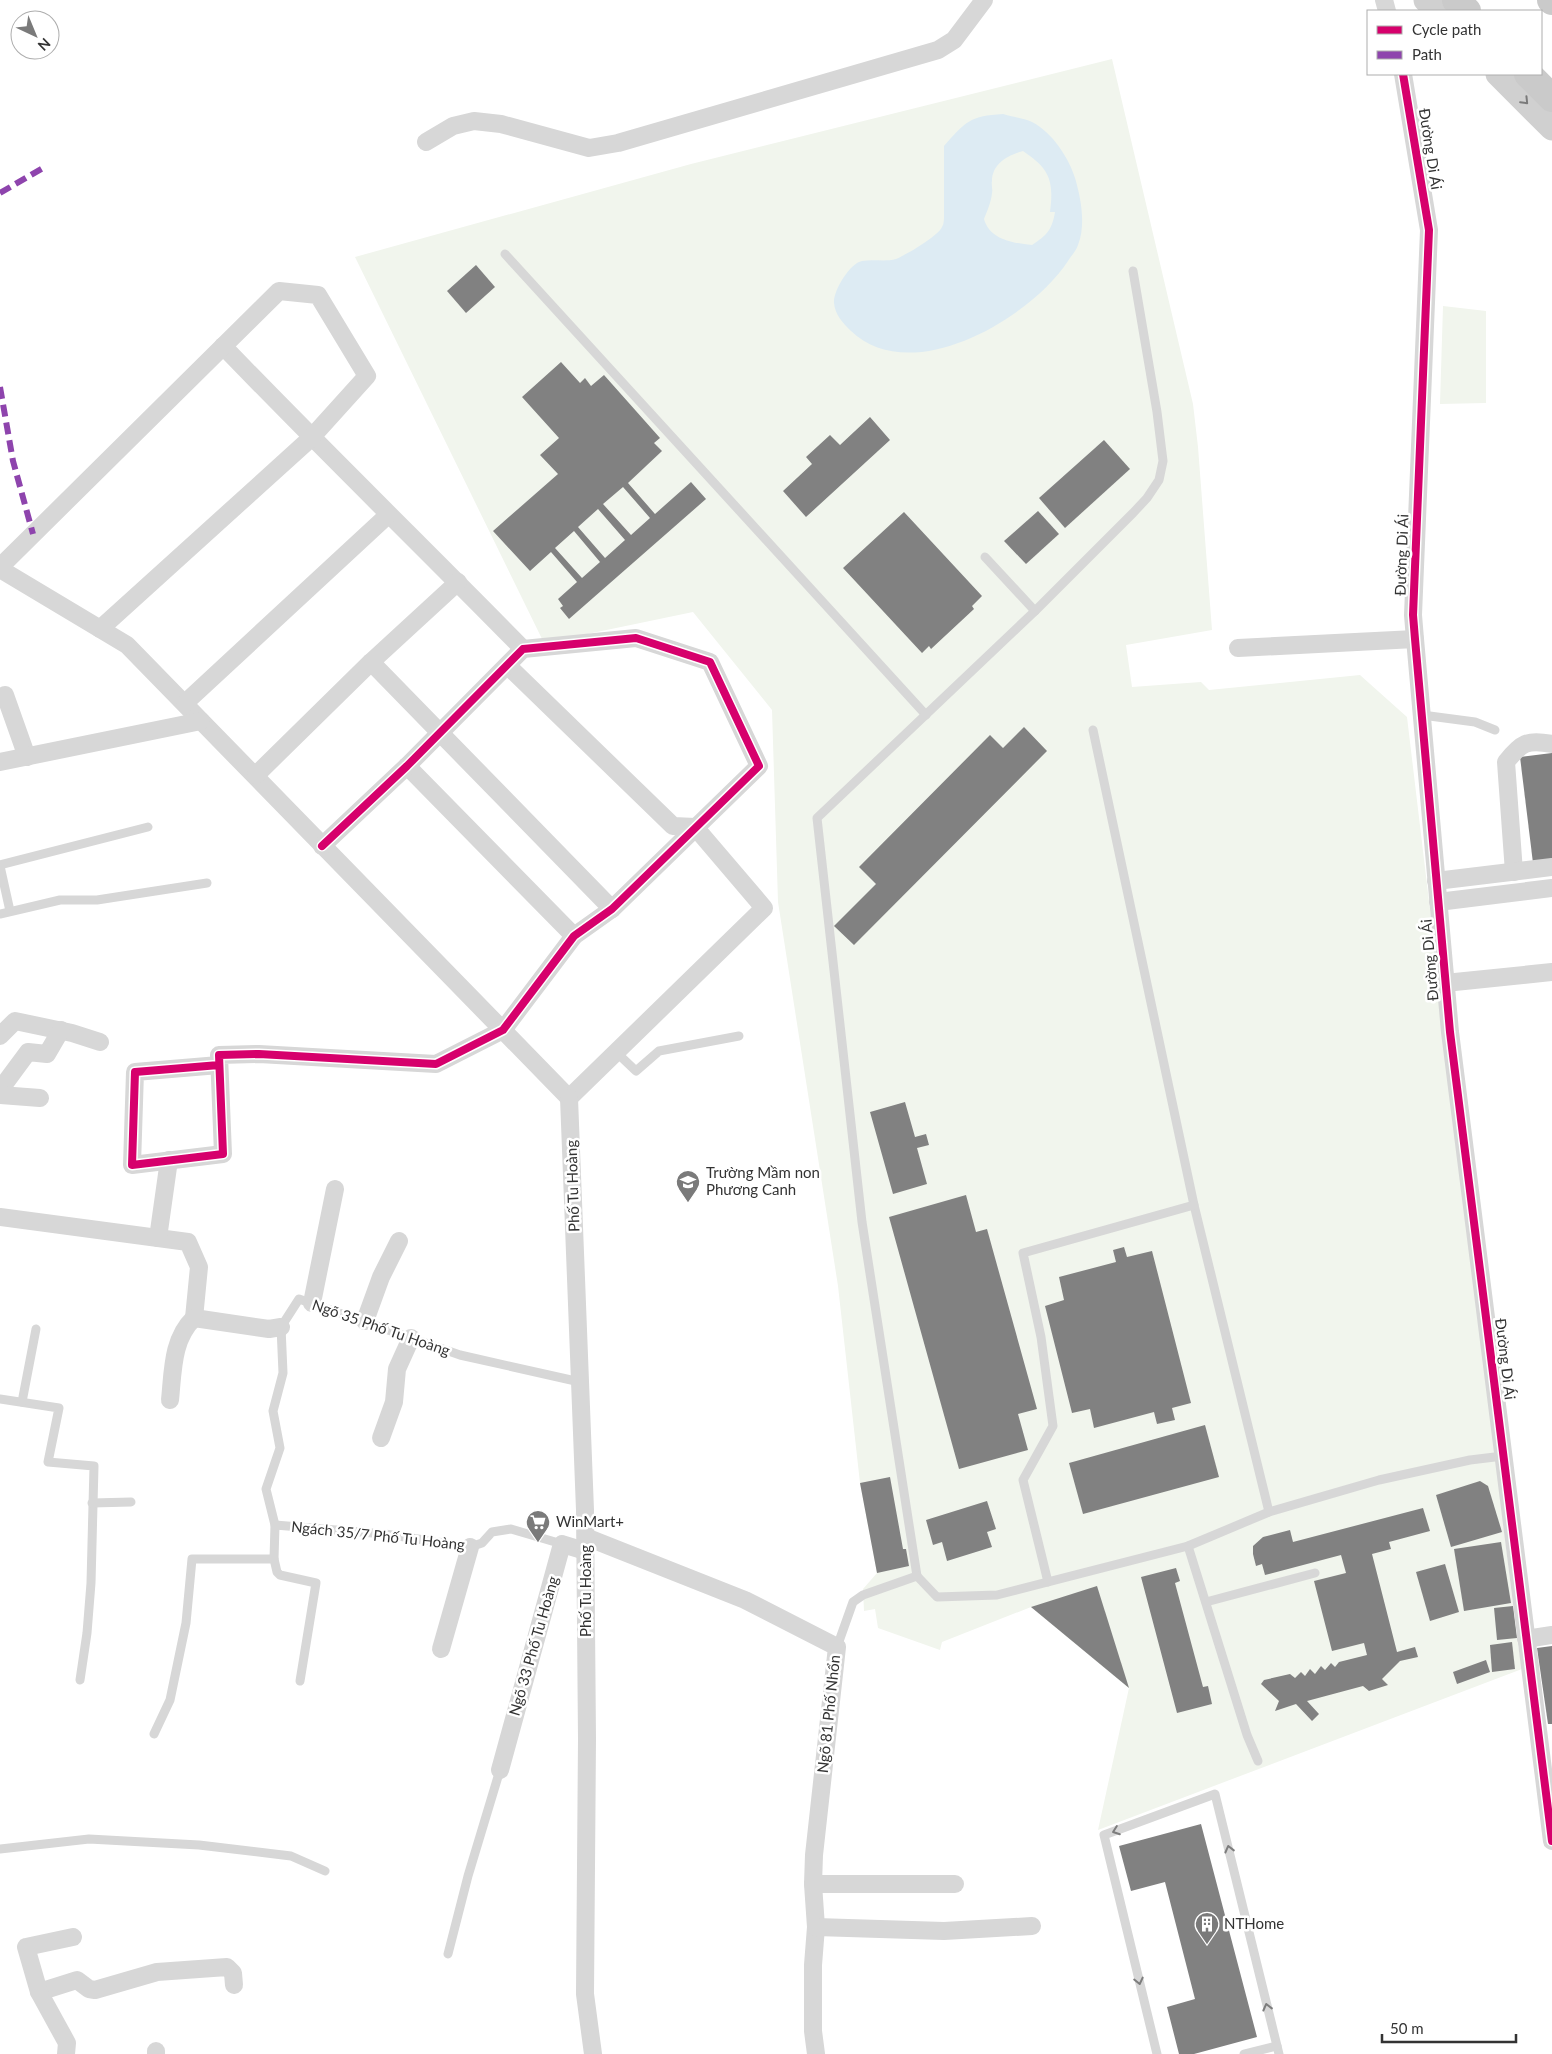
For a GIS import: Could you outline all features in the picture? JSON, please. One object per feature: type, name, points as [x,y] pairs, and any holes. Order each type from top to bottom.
[{"type":"main road","points":[[1426,0],[1436,10]]},
{"type":"main road","points":[[1456,0],[1466,10]]},
{"type":"main road","points":[[1499,75],[1552,128]]},
{"type":"main road","points":[[1529,75],[1552,98]]},
{"type":"street","points":[[426,142],[453,126],[474,121],[501,124],[589,148],[618,143],[938,50],[954,40],[984,0]]},
{"type":"street","name":"Đường Di Ái","points":[[1404,75],[1429,230],[1413,616],[1450,1032],[1552,1841]]},
{"type":"street","points":[[100,629],[311,438],[367,376],[318,295],[279,291],[0,568],[100,629],[127,645],[256,775],[322,846],[569,1098],[764,908],[695,827],[673,826],[508,666]]},
{"type":"street","points":[[223,346],[311,438],[458,582],[523,650]]},
{"type":"street","points":[[185,703],[388,515]]},
{"type":"street","points":[[256,775],[371,662],[458,582]]},
{"type":"street","points":[[219,1065],[134,1072],[132,1165],[223,1154],[219,1055],[259,1054],[436,1064],[503,1030],[574,936],[612,909],[759,766],[710,662],[636,638],[523,650],[407,766],[322,846]]},
{"type":"street","points":[[1238,648],[1415,639]]},
{"type":"street","points":[[371,662],[612,909]]},
{"type":"street","points":[[5,695],[27,757]]},
{"type":"street","points":[[0,762],[201,721]]},
{"type":"street","points":[[1514,872],[1506,762],[1519,746],[1538,741],[1552,744]]},
{"type":"street","points":[[407,766],[574,936]]},
{"type":"street","points":[[1436,881],[1552,867]]},
{"type":"street","points":[[1438,902],[1552,888]]},
{"type":"street","points":[[1446,983],[1552,972]]},
{"type":"street","points":[[0,1036],[15,1021],[61,1030],[100,1042]]},
{"type":"street","points":[[0,1090],[28,1052],[47,1054],[61,1030]]},
{"type":"street","points":[[0,1095],[40,1098]]},
{"type":"street","name":"Phố Tu Hoàng","points":[[569,1098],[586,1544],[585,1994],[592,2054]]},
{"type":"street","points":[[158,1238],[169,1160]]},
{"type":"street","points":[[312,1303],[335,1189]]},
{"type":"street","points":[[0,1217],[188,1242],[199,1267],[194,1318],[185,1326],[175,1351],[170,1400]]},
{"type":"street","points":[[365,1322],[381,1277],[400,1241]]},
{"type":"street","points":[[194,1318],[269,1329],[281,1327]]},
{"type":"street","points":[[381,1438],[394,1402],[397,1369],[411,1338]]},
{"type":"street","points":[[562,1544],[586,1544]]},
{"type":"street","name":"Ngõ 33 Phố Tu Hoàng","points":[[500,1770],[562,1544]]},
{"type":"street","name":"Ngõ 81 Phố Nhổn","points":[[586,1544],[745,1600],[836,1647],[814,1855],[813,1884],[816,1927],[812,1966],[813,2031],[816,2054]]},
{"type":"street","points":[[441,1649],[470,1547]]},
{"type":"street","points":[[1526,1639],[1552,1635]]},
{"type":"street","points":[[813,1884],[955,1884]]},
{"type":"street","points":[[816,1927],[944,1931],[1032,1926]]},
{"type":"street","points":[[66,2054],[67,2043],[39,1992],[26,1948],[73,1936]]},
{"type":"street","points":[[39,1992],[77,1980],[89,1990],[95,1990],[157,1972],[227,1967],[233,1973],[234,1985]]},
{"type":"lane","points":[[505,254],[926,714]]},
{"type":"lane","points":[[1132,271],[1157,412],[1163,461],[1159,480],[1147,498],[1133,513],[1035,611],[817,818],[862,1222],[917,1576],[937,1597],[997,1595],[1188,1546],[1269,1512],[1379,1480],[1470,1460],[1503,1456]]},
{"type":"lane","points":[[985,557],[1035,611]]},
{"type":"lane","points":[[1422,715],[1474,722],[1495,730]]},
{"type":"lane","points":[[1093,730],[1194,1205],[1269,1512]]},
{"type":"lane","points":[[10,911],[0,865],[148,827]]},
{"type":"lane","points":[[0,914],[60,900],[97,900],[207,883]]},
{"type":"lane","points":[[616,1052],[636,1071],[659,1051],[739,1036]]},
{"type":"lane","points":[[1048,1582],[1022,1480],[1053,1426],[1041,1337],[1023,1253],[1194,1205]]},
{"type":"lane","name":"Ngõ 35 Phố Tu Hoàng","points":[[281,1327],[299,1299],[460,1355],[580,1382]]},
{"type":"lane","points":[[281,1327],[283,1374],[273,1411],[280,1448],[266,1489],[275,1525],[274,1559],[277,1572],[280,1575],[316,1583],[300,1681]]},
{"type":"lane","points":[[22,1402],[36,1329]]},
{"type":"lane","points":[[0,1399],[59,1408],[48,1462],[94,1466],[91,1583],[87,1633],[80,1680]]},
{"type":"lane","points":[[92,1502],[132,1502]]},
{"type":"lane","name":"Ngách 35/7 Phố Tu Hoàng","points":[[275,1525],[385,1534],[470,1547],[482,1543],[492,1532],[511,1529],[562,1544]]},
{"type":"lane","points":[[1188,1546],[1247,1735],[1258,1761]]},
{"type":"lane","points":[[154,1734],[170,1700],[186,1623],[192,1559],[274,1559]]},
{"type":"lane","points":[[1206,1602],[1315,1573]]},
{"type":"lane","points":[[836,1647],[853,1602],[863,1595],[917,1576]]},
{"type":"lane","points":[[448,1954],[468,1876],[500,1770]]},
{"type":"lane","points":[[1157,2054],[1104,1835],[1215,1794],[1278,2050],[1244,2054]]},
{"type":"lane","points":[[0,1849],[89,1839],[199,1845],[291,1856],[325,1871]]},
{"type":"shaded area","points":[[1112,59],[1193,404],[1212,630],[1126,645],[1132,687],[1201,682],[1209,690],[1360,675],[1407,717],[1522,1669],[1098,1830],[1129,1688],[1031,1607],[942,1642],[940,1650],[878,1628],[875,1609],[864,1611],[863,1589],[877,1573],[860,1483],[838,1286],[778,902],[772,710],[693,612],[544,643],[355,257],[691,164]]},
{"type":"shaded area","points":[[1003,114],[1025,119],[1039,126],[1059,146],[1069,162],[1081,203],[1082,229],[1077,247],[1051,283],[1027,304],[999,323],[968,339],[936,349],[905,353],[876,347],[851,331],[842,322],[834,303],[839,285],[857,263],[866,260],[896,259],[921,245],[939,231],[943,226],[944,220],[944,146],[969,121],[983,116]],"holes":[[[1023,151],[1032,158],[1048,177],[1051,192],[1050,212],[1055,212],[1048,232],[1032,245],[1017,243],[997,236],[991,232],[984,219],[989,207],[993,175],[998,165],[1012,155]]]},
{"type":"shaded area","points":[[1443,306],[1486,311],[1486,403],[1440,404]]},
{"type":"building","points":[[476,265],[495,287],[466,313],[447,291]]},
{"type":"building","points":[[561,362],[580,383],[585,378],[591,386],[604,375],[660,438],[654,443],[662,451],[628,483],[655,514],[691,482],[706,499],[569,619],[560,608],[563,606],[558,599],[577,582],[551,552],[530,571],[493,531],[558,474],[540,455],[559,438],[522,397]],"holes":[[[623,487],[650,518],[631,535],[603,504]],[[598,509],[625,540],[605,558],[578,527]],[[574,531],[600,562],[582,578],[555,548]]]},
{"type":"building","points":[[870,417],[890,440],[806,517],[783,491],[812,464],[806,457],[830,435],[840,445]]},
{"type":"building","points":[[1104,440],[1130,469],[1065,528],[1039,498]]},
{"type":"building","points":[[1038,511],[1059,534],[1026,564],[1004,541]]},
{"type":"building","points":[[904,512],[982,596],[972,606],[974,609],[931,649],[929,646],[922,653],[843,568]]},
{"type":"building","points":[[1024,727],[1047,751],[854,945],[834,926],[876,884],[859,867],[990,735],[1003,748]]},
{"type":"building","points":[[1552,753],[1552,860],[1533,863],[1520,757]]},
{"type":"building","points":[[905,1102],[915,1137],[926,1134],[929,1145],[917,1148],[927,1184],[893,1194],[870,1112]]},
{"type":"building","points":[[966,1195],[976,1232],[987,1229],[1037,1409],[1018,1414],[1028,1450],[959,1469],[889,1217]]},
{"type":"building","points":[[1124,1247],[1127,1257],[1152,1251],[1191,1403],[1172,1408],[1175,1420],[1157,1424],[1154,1412],[1094,1428],[1090,1409],[1072,1413],[1045,1306],[1064,1300],[1059,1277],[1116,1262],[1113,1250]]},
{"type":"building","points":[[1205,1425],[1219,1477],[1083,1514],[1069,1463]]},
{"type":"building","points":[[890,1477],[903,1549],[906,1549],[909,1566],[877,1573],[860,1483]]},
{"type":"building","points":[[1480,1481],[1488,1486],[1502,1532],[1451,1547],[1436,1495]]},
{"type":"building","points":[[987,1501],[996,1529],[987,1532],[992,1547],[947,1561],[942,1542],[933,1545],[926,1520]]},
{"type":"building","points":[[1423,1508],[1430,1531],[1389,1542],[1391,1549],[1372,1554],[1397,1652],[1415,1647],[1418,1657],[1400,1661],[1382,1679],[1388,1685],[1369,1691],[1363,1686],[1307,1701],[1319,1714],[1312,1721],[1296,1704],[1275,1711],[1279,1701],[1261,1684],[1264,1680],[1290,1674],[1295,1678],[1301,1672],[1305,1676],[1310,1669],[1315,1674],[1321,1666],[1325,1670],[1331,1663],[1335,1667],[1339,1662],[1367,1655],[1364,1643],[1332,1651],[1314,1581],[1346,1573],[1341,1555],[1265,1575],[1262,1564],[1256,1566],[1253,1546],[1263,1537],[1290,1530],[1293,1542]]},
{"type":"building","points":[[1501,1542],[1511,1603],[1464,1611],[1454,1549]]},
{"type":"building","points":[[1445,1564],[1459,1612],[1430,1621],[1416,1572]]},
{"type":"building","points":[[1176,1568],[1180,1581],[1175,1583],[1203,1687],[1208,1686],[1212,1704],[1177,1713],[1141,1577]]},
{"type":"building","points":[[1097,1586],[1129,1688],[1031,1607]]},
{"type":"building","points":[[1513,1606],[1517,1638],[1497,1640],[1494,1608]]},
{"type":"building","points":[[1512,1642],[1515,1669],[1492,1672],[1490,1645]]},
{"type":"building","points":[[1552,1646],[1552,1724],[1548,1724],[1537,1648]]},
{"type":"building","points":[[1486,1660],[1490,1672],[1457,1684],[1453,1672]]},
{"type":"building","name":"NTHome","points":[[1201,1824],[1257,2037],[1194,2054],[1179,2054],[1167,2007],[1195,1999],[1165,1882],[1131,1891],[1119,1846]]},
{"type":"marked path","points":[[0,193],[43,168]]},
{"type":"marked path","points":[[0,387],[13,461],[33,534]]},
{"type":"cycle path","points":[[1403,75],[1429,230],[1413,615],[1415,639],[1450,1032],[1552,1841]]},
{"type":"cycle path","points":[[219,1065],[135,1072],[132,1165],[223,1154],[219,1055],[259,1054],[436,1064],[503,1030],[574,936],[612,909],[759,766],[710,662],[636,638],[523,649],[407,766],[322,846]]},
{"type":"place","name":"Trường Mầm non Phương Canh","points":[[688,1203]]},
{"type":"place","name":"WinMart+","points":[[538,1543]]},
{"type":"place","name":"NTHome","points":[[1207,1945]]}]
